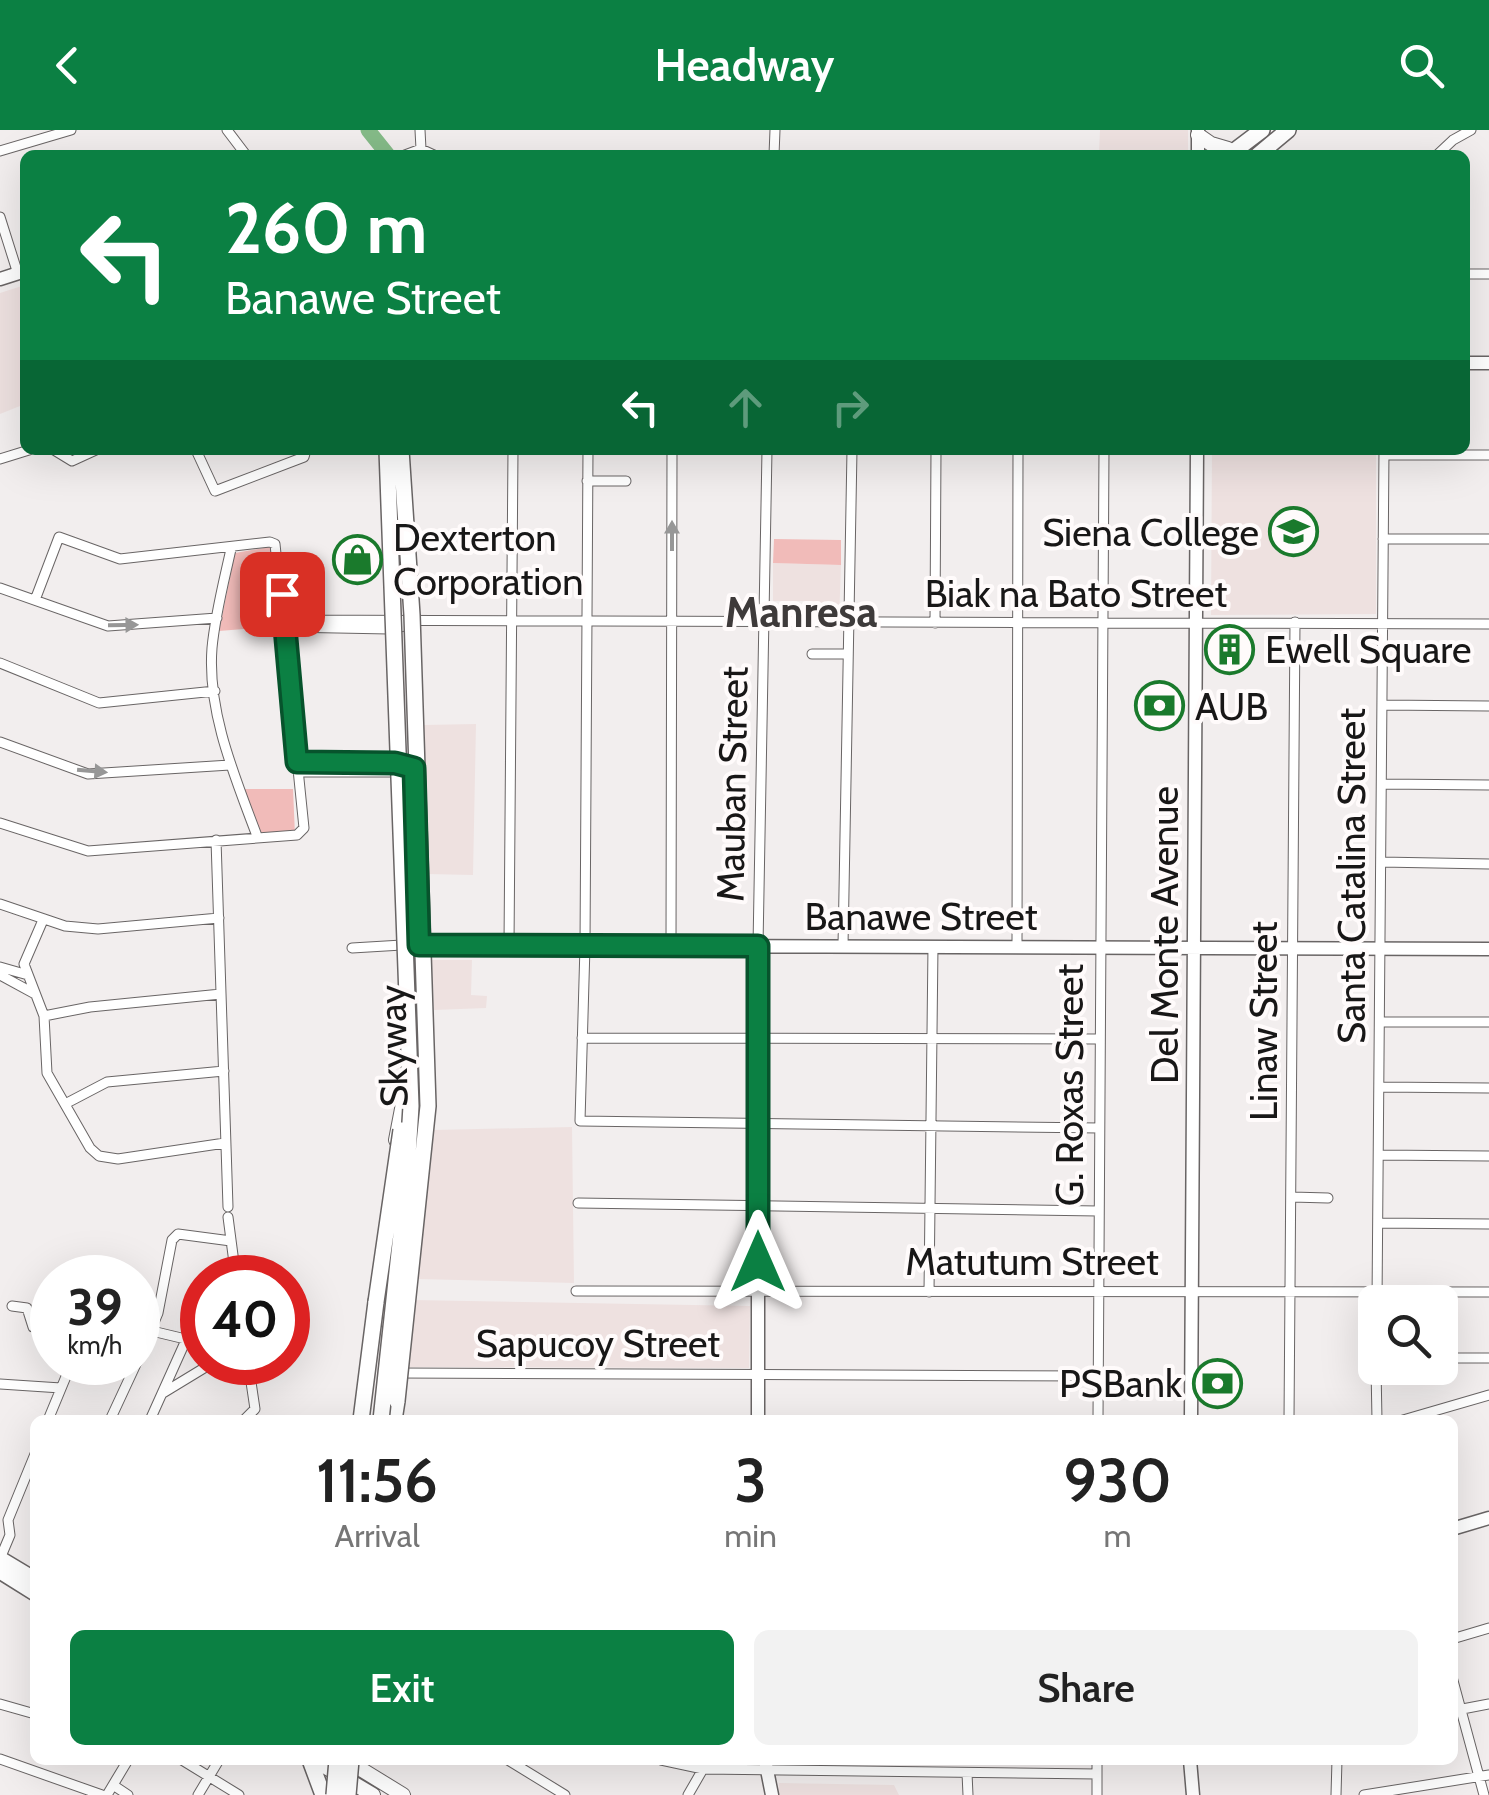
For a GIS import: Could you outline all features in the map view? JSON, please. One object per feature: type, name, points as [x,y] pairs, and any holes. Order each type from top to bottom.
[{"type":"highway","points":[[1229,150],[1262,130]]},
{"type":"highway","points":[[1265,150],[1289,130]]},
{"type":"highway","name":"Skyway","points":[[380,1415],[410,1144],[384,455]]},
{"type":"highway","name":"Skyway","points":[[395,1415],[428,1106],[403,455]]},
{"type":"highway","name":"Skyway","points":[[364,1415],[409,1061]]},
{"type":"highway","points":[[363,1338],[368,1302],[383,1252]]},
{"type":"highway","points":[[1,1555],[30,1573]]},
{"type":"highway","points":[[0,1572],[30,1590]]},
{"type":"highway","points":[[314,1765],[323,1795]]},
{"type":"highway","points":[[334,1795],[346,1765]]},
{"type":"highway","points":[[348,1765],[355,1792]]},
{"type":"main road","points":[[1228,150],[1253,130]]},
{"type":"main road","points":[[1198,133],[1219,150]]},
{"type":"main road","points":[[384,455],[407,1082],[392,1378],[394,1415]]},
{"type":"main road","points":[[381,1415],[392,1378],[425,1106],[414,768],[414,623],[403,455]]},
{"type":"main road","name":"Del Monte Avenue","points":[[1191,1415],[1197,455]]},
{"type":"main road","name":"Banawe Street","points":[[402,945],[1489,949]]},
{"type":"main road","name":"Mauban Street","points":[[758,946],[758,1415]]},
{"type":"main road","points":[[383,1252],[395,1142],[407,1082]]},
{"type":"main road","points":[[1458,1527],[1489,1518]]},
{"type":"main road","points":[[350,1765],[403,1795]]},
{"type":"main road","points":[[1190,1765],[1193,1795]]},
{"type":"main road","points":[[766,1766],[772,1795]]},
{"type":"main road","points":[[355,1792],[373,1795]]},
{"type":"street","points":[[0,151],[71,130]]},
{"type":"street","points":[[226,130],[242,150]]},
{"type":"street","points":[[420,130],[420,149]]},
{"type":"street","points":[[1442,150],[1472,130]]},
{"type":"street","points":[[0,216],[20,267]]},
{"type":"street","points":[[198,455],[215,490],[305,455]]},
{"type":"street","points":[[509,945],[513,455]]},
{"type":"street","points":[[588,455],[580,1121],[1099,1128]]},
{"type":"street","points":[[671,946],[672,455]]},
{"type":"street","name":"Mauban Street","points":[[758,946],[768,455]]},
{"type":"street","points":[[843,946],[852,455]]},
{"type":"street","points":[[936,455],[936,623]]},
{"type":"street","points":[[1017,946],[1018,455]]},
{"type":"street","name":"G. Roxas Street","points":[[1098,1415],[1104,455]]},
{"type":"street","name":"Santa Catalina Street","points":[[1377,1285],[1384,455]]},
{"type":"street","points":[[588,480],[626,481]]},
{"type":"street","points":[[0,823],[88,852],[290,836],[304,828],[275,544],[120,559],[60,537],[34,600]]},
{"type":"street","points":[[1383,539],[1489,539]]},
{"type":"street","points":[[231,548],[212,652],[215,691],[230,765],[258,836]]},
{"type":"street","points":[[0,588],[108,626],[216,618]]},
{"type":"street","name":"Linaw Street","points":[[1289,1415],[1296,622]]},
{"type":"street","name":"Biak na Bato Street","points":[[285,624],[1489,624]]},
{"type":"street","points":[[812,654],[846,654]]},
{"type":"street","points":[[0,663],[99,703],[215,691]]},
{"type":"street","points":[[1382,705],[1489,706]]},
{"type":"street","points":[[0,742],[88,774],[230,765]]},
{"type":"street","points":[[297,768],[414,768]]},
{"type":"street","points":[[1382,784],[1489,785]]},
{"type":"street","points":[[216,840],[225,1143],[233,1255]]},
{"type":"street","points":[[1381,862],[1489,864]]},
{"type":"street","points":[[0,904],[65,926],[98,929],[218,918]]},
{"type":"street","points":[[42,920],[24,964],[44,1016],[47,1073],[90,1148],[106,1158],[225,1143]]},
{"type":"street","name":"Banawe Street","points":[[352,948],[402,945]]},
{"type":"street","points":[[929,1292],[933,946]]},
{"type":"street","points":[[0,967],[28,975]]},
{"type":"street","points":[[0,975],[35,994]]},
{"type":"street","points":[[44,1016],[90,1007],[221,994]]},
{"type":"street","points":[[1380,1022],[1489,1022]]},
{"type":"street","points":[[582,1038],[1100,1039]]},
{"type":"street","points":[[64,1104],[108,1082],[224,1072]]},
{"type":"street","points":[[1380,1087],[1489,1088]]},
{"type":"street","points":[[1379,1155],[1489,1156]]},
{"type":"street","points":[[1292,1197],[1328,1198]]},
{"type":"street","points":[[578,1203],[1098,1211]]},
{"type":"street","points":[[1378,1222],[1489,1224]]},
{"type":"street","points":[[160,1295],[172,1240],[178,1234],[231,1241]]},
{"type":"street","name":"Matutum Street","points":[[576,1291],[1192,1290],[1358,1296]]},
{"type":"street","name":"Matutum Street","points":[[1458,1293],[1489,1292]]},
{"type":"street","points":[[12,1306],[27,1308],[30,1316]]},
{"type":"street","points":[[152,1415],[180,1354]]},
{"type":"street","points":[[1458,1358],[1489,1358]]},
{"type":"street","name":"Sapucoy Street","points":[[392,1378],[758,1373],[1098,1376]]},
{"type":"street","points":[[163,1393],[180,1383]]},
{"type":"street","points":[[0,1384],[61,1388]]},
{"type":"street","points":[[50,1415],[62,1385]]},
{"type":"street","points":[[112,1415],[126,1385]]},
{"type":"street","points":[[250,1415],[255,1410],[251,1385]]},
{"type":"street","points":[[1376,1385],[1377,1415]]},
{"type":"street","points":[[1420,1415],[1489,1396]]},
{"type":"street","points":[[1,1555],[10,1535],[8,1520],[30,1466]]},
{"type":"street","points":[[1458,1637],[1489,1628]]},
{"type":"street","points":[[0,1704],[30,1713]]},
{"type":"street","points":[[1458,1710],[1489,1704]]},
{"type":"street","points":[[1458,1712],[1484,1775],[1484,1795]]},
{"type":"street","points":[[0,1760],[128,1795]]},
{"type":"street","points":[[107,1792],[125,1765]]},
{"type":"street","points":[[190,1765],[239,1795]]},
{"type":"street","points":[[198,1795],[216,1765]]},
{"type":"street","points":[[516,1765],[565,1795]]},
{"type":"street","points":[[685,1765],[704,1769],[766,1766],[1097,1774]]},
{"type":"street","points":[[1097,1765],[1097,1795]]},
{"type":"street","points":[[1336,1795],[1337,1765]]},
{"type":"street","points":[[688,1795],[704,1769]]},
{"type":"street","points":[[967,1773],[968,1795]]},
{"type":"street","points":[[1364,1795],[1484,1775]]},
{"type":"shaded area","points":[[1100,130],[1188,130],[1188,150],[1099,150]]},
{"type":"shaded area","points":[[20,287],[20,406],[0,414],[0,293]]},
{"type":"shaded area","name":"Siena College","points":[[1212,455],[1376,455],[1376,614],[1211,615]]},
{"type":"shaded area","points":[[774,539],[841,540],[841,565],[773,563]]},
{"type":"shaded area","points":[[269,547],[274,551],[281,626],[219,631],[235,553]]},
{"type":"shaded area","points":[[773,563],[841,565],[839,621],[804,622],[804,601],[773,601]]},
{"type":"shaded area","points":[[476,724],[473,875],[427,874],[424,725]]},
{"type":"shaded area","points":[[242,789],[293,789],[295,835],[260,835]]},
{"type":"shaded area","points":[[432,960],[472,960],[471,995],[487,996],[486,1008],[434,1010]]},
{"type":"shaded area","points":[[572,1127],[574,1283],[417,1279],[434,1130]]},
{"type":"shaded area","points":[[412,1300],[750,1306],[749,1368],[403,1367]]},
{"type":"shaded area","points":[[779,1783],[894,1785],[899,1795],[778,1795]]},
{"type":"waterway","points":[[368,130],[384,150]]},
{"type":"place","name":"Siena College","points":[[1294,532]]},
{"type":"place","name":"Dexterton Corporation","points":[[358,559]]},
{"type":"place","name":"Ewell Square","points":[[1230,649]]},
{"type":"place","name":"AUB","points":[[1160,706]]},
{"type":"place","name":"PSBank","points":[[1217,1383]]},
{"type":"district","name":"Manresa","points":[[801,612]]},
{"type":"route","points":[[282,594],[297,762],[395,763],[414,768],[419,945],[758,946],[758,1262]]}]
